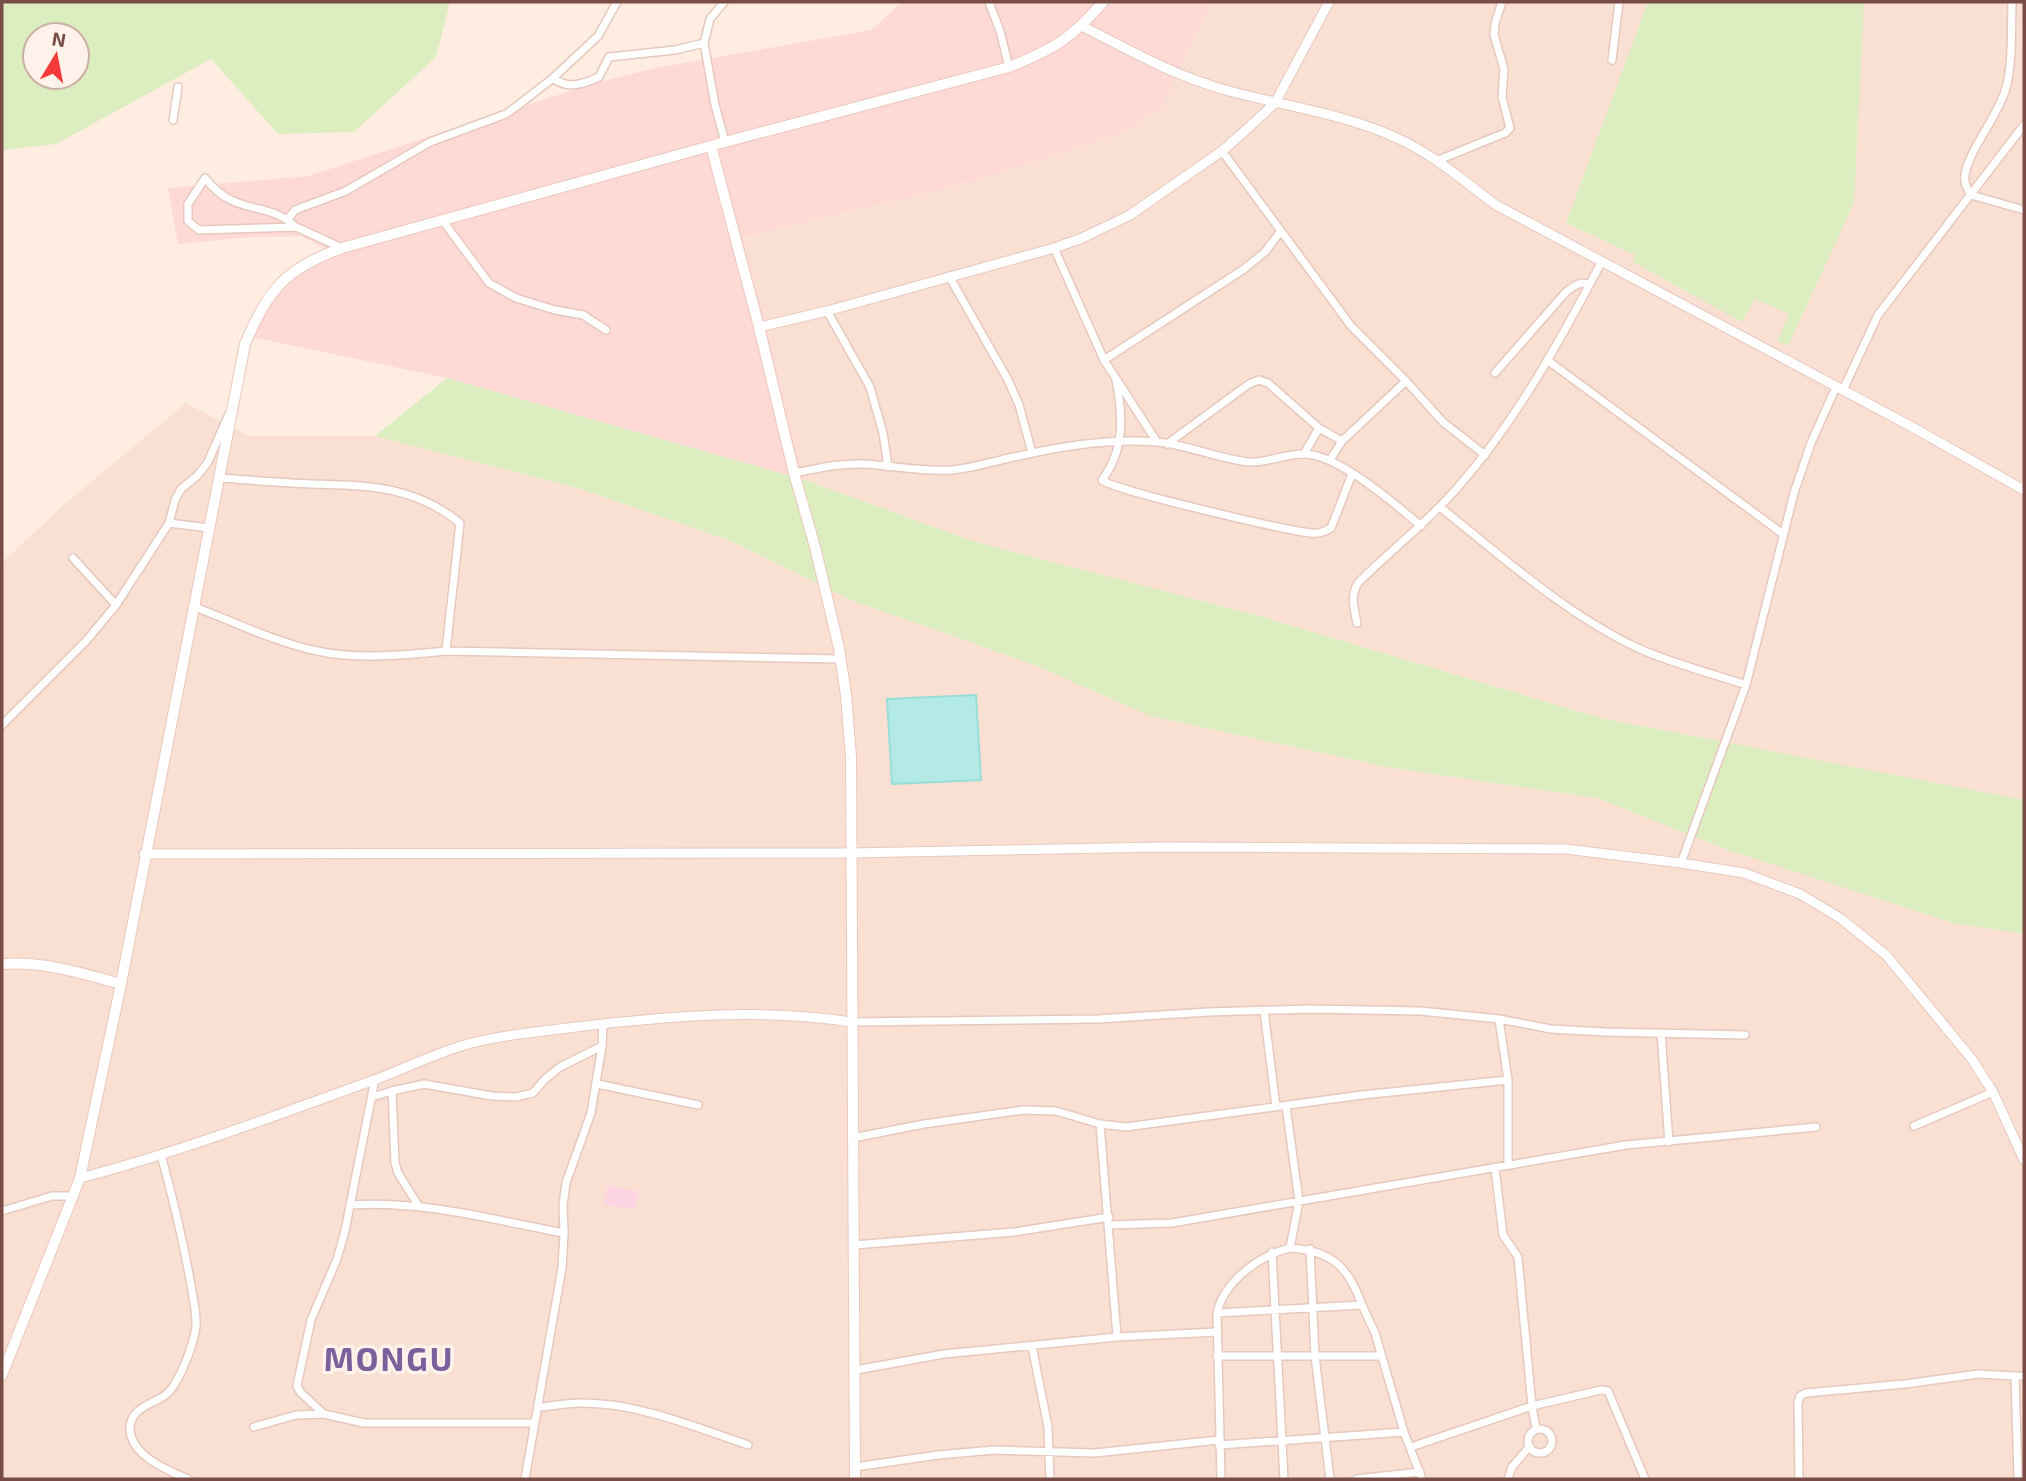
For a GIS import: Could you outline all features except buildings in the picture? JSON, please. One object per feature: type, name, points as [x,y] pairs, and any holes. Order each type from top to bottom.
[{"type":"main road","points":[[2,1375],[80,1178],[121,984],[144,853],[195,607],[245,344],[261,309],[288,275],[321,256],[342,248],[1009,67],[1046,52],[1064,41],[1082,26],[1103,2]]},
{"type":"main road","points":[[711,146],[815,547],[846,695],[850,757],[855,1479]]},
{"type":"main road","points":[[2,964],[64,969],[121,984]]},
{"type":"street","points":[[288,219],[295,210],[346,191],[430,142],[506,114],[553,78],[598,36],[617,2]]},
{"type":"street","points":[[724,2],[710,19],[704,43],[715,105],[725,142]]},
{"type":"street","points":[[989,2],[1009,67]]},
{"type":"street","points":[[759,327],[827,311],[1054,248],[1130,215],[1222,151],[1275,103],[1329,2]]},
{"type":"street","points":[[1436,161],[1505,133],[1510,128],[1502,97],[1504,69],[1494,35],[1502,2]]},
{"type":"street","points":[[1612,60],[1619,2]]},
{"type":"street","points":[[2012,2],[2006,87],[1997,113],[1968,164],[1965,186],[1971,195],[2024,210]]},
{"type":"street","points":[[1082,26],[1191,79],[1357,123],[1399,139],[1436,161],[1496,205],[2024,490]]},
{"type":"street","points":[[553,78],[565,85],[576,85],[599,77],[609,57],[675,50],[704,43]]},
{"type":"street","points":[[173,120],[178,87]]},
{"type":"street","points":[[1681,863],[1746,685],[1794,493],[1811,443],[1878,315],[2024,125]]},
{"type":"street","points":[[1222,151],[1351,326],[1443,422],[1485,455]]},
{"type":"street","points":[[296,227],[199,230],[191,225],[187,215],[191,199],[205,178],[215,191],[227,200],[244,207],[282,215],[296,227],[342,248]]},
{"type":"street","points":[[443,221],[489,283],[516,298],[583,315],[606,330]]},
{"type":"street","points":[[1104,360],[1244,269],[1265,252],[1280,232]]},
{"type":"street","points":[[1054,248],[1104,360],[1157,442]]},
{"type":"street","points":[[1357,623],[1353,591],[1358,583],[1440,507],[1485,455],[1546,360],[1602,261]]},
{"type":"street","points":[[949,276],[1008,380],[1019,405],[1032,453]]},
{"type":"street","points":[[1494,373],[1566,292],[1577,284],[1584,282],[1589,285]]},
{"type":"street","points":[[827,311],[870,387],[883,433],[888,467]]},
{"type":"street","points":[[1546,360],[1783,534]]},
{"type":"street","points":[[1116,380],[1122,413],[1119,442],[1102,483],[1129,492],[1308,533],[1321,533],[1331,528],[1352,474]]},
{"type":"street","points":[[1167,444],[1259,380],[1276,388],[1319,428],[1342,441]]},
{"type":"street","points":[[1329,460],[1342,441],[1406,381]]},
{"type":"street","points":[[2,725],[86,641],[116,605],[169,523],[181,489],[197,476],[208,462],[233,402]]},
{"type":"street","points":[[1304,454],[1319,428]]},
{"type":"street","points":[[794,473],[845,464],[922,471],[953,470],[1032,453],[1119,442],[1157,442],[1249,462],[1266,462],[1304,454],[1317,455],[1352,474],[1421,526]]},
{"type":"street","points":[[220,478],[369,486],[402,492],[445,510],[460,523],[446,651]]},
{"type":"street","points":[[1440,507],[1587,620],[1640,649],[1746,685]]},
{"type":"street","points":[[169,523],[209,528]]},
{"type":"street","points":[[73,558],[116,605]]},
{"type":"street","points":[[195,607],[302,647],[351,656],[446,651],[840,659]]},
{"type":"street","points":[[144,853],[850,853],[1161,847],[1566,849],[1744,873],[1800,894],[1840,918],[1886,955],[1971,1058],[1993,1092],[2024,1160]]},
{"type":"street","points":[[1264,1010],[1276,1107]]},
{"type":"street","points":[[80,1178],[160,1155],[463,1046],[524,1033],[603,1024],[738,1013],[787,1014],[851,1022],[1098,1019],[1264,1010],[1420,1011],[1499,1019],[1551,1028],[1605,1032],[1745,1035]]},
{"type":"street","points":[[1499,1019],[1508,1080],[1508,1166]]},
{"type":"street","points":[[525,1479],[562,1268],[566,1183],[591,1113],[603,1024]]},
{"type":"street","points":[[1661,1033],[1669,1142]]},
{"type":"street","points":[[372,1097],[424,1084],[492,1096],[526,1095],[533,1093],[560,1067],[602,1046]]},
{"type":"street","points":[[324,1414],[300,1392],[299,1376],[311,1320],[337,1259],[375,1079]]},
{"type":"street","points":[[852,1138],[923,1124],[1023,1110],[1056,1111],[1100,1124],[1126,1127],[1362,1095],[1508,1080]]},
{"type":"street","points":[[597,1084],[698,1105]]},
{"type":"street","points":[[392,1091],[395,1163],[398,1173],[418,1205]]},
{"type":"street","points":[[1914,1126],[1993,1092]]},
{"type":"street","points":[[1286,1105],[1299,1201],[1290,1248]]},
{"type":"street","points":[[1100,1124],[1117,1337]]},
{"type":"street","points":[[854,1245],[1109,1221],[1172,1223],[1614,1147],[1816,1128]]},
{"type":"street","points":[[160,1155],[184,1242],[195,1302],[195,1329],[172,1390],[137,1412],[131,1419],[130,1433],[132,1442],[150,1459],[188,1479]]},
{"type":"street","points":[[1495,1168],[1503,1235],[1518,1258],[1536,1429]]},
{"type":"street","points":[[2,1209],[52,1196],[74,1196]]},
{"type":"street","points":[[350,1205],[418,1205],[564,1233]]},
{"type":"street","points":[[1221,1479],[1217,1356],[1217,1313],[1220,1301],[1225,1292],[1245,1273],[1272,1252],[1290,1248],[1310,1249],[1327,1256],[1342,1266],[1354,1283],[1375,1333],[1404,1432],[1421,1476],[1356,1479]]},
{"type":"street","points":[[1310,1249],[1315,1356],[1330,1479]]},
{"type":"street","points":[[1272,1252],[1284,1479]]},
{"type":"street","points":[[1217,1313],[1362,1305]]},
{"type":"street","points":[[856,1370],[944,1354],[1117,1337],[1217,1332]]},
{"type":"street","points":[[1032,1346],[1046,1415],[1050,1479]]},
{"type":"street","points":[[1217,1356],[1381,1356]]},
{"type":"street","points":[[1799,1479],[1798,1404],[1800,1396],[1806,1393],[1978,1374],[2024,1376]]},
{"type":"street","points":[[2015,1376],[2018,1479]]},
{"type":"street","points":[[1411,1447],[1532,1406],[1601,1390],[1608,1391],[1612,1396],[1644,1479]]},
{"type":"street","points":[[539,1407],[582,1403],[609,1406],[674,1419],[748,1445]]},
{"type":"street","points":[[254,1427],[296,1415],[324,1414],[363,1423],[534,1423]]},
{"type":"street","points":[[1536,1429],[1550,1434],[1552,1443],[1546,1451],[1537,1453],[1529,1447],[1528,1436],[1536,1429]]},
{"type":"street","points":[[855,1467],[994,1450],[1095,1453],[1404,1432]]},
{"type":"street","points":[[1508,1479],[1512,1467],[1529,1447]]},
{"type":"shaded area","points":[[902,2],[1213,2],[1161,108],[1119,134],[970,182],[744,237],[805,480],[447,378],[247,336],[283,286],[334,253],[301,236],[249,237],[178,244],[168,188],[308,176],[595,83],[656,68],[871,30]]},
{"type":"shaded area","points":[[1213,2],[2024,2],[2024,1479],[2,1479],[2,563],[68,501],[186,403],[249,436],[375,436],[581,489],[731,541],[851,600],[1037,666],[1150,716],[1392,768],[1597,798],[1682,831],[1714,740],[1600,718],[1256,615],[972,541],[805,480],[744,237],[970,182],[1119,134],[1161,108]]},
{"type":"shaded area","points":[[607,1186],[638,1191],[635,1210],[604,1204]]},
{"type":"green space","points":[[2,2],[450,2],[436,57],[354,132],[278,134],[211,59],[56,144],[2,150]]},
{"type":"green space","points":[[1648,2],[1864,2],[1854,203],[1788,346],[1777,341],[1789,314],[1755,299],[1742,322],[1633,262],[1635,255],[1566,223]]},
{"type":"green space","points":[[447,378],[805,480],[972,541],[1256,615],[1600,718],[2024,800],[2024,934],[1953,923],[1728,850],[1597,798],[1392,768],[1150,716],[1037,666],[851,600],[731,541],[581,489],[375,436]]},
{"type":"water","points":[[976,695],[981,780],[892,784],[887,699]]},
{"type":"district","name":"MONGU","points":[[389,1358]]}]
